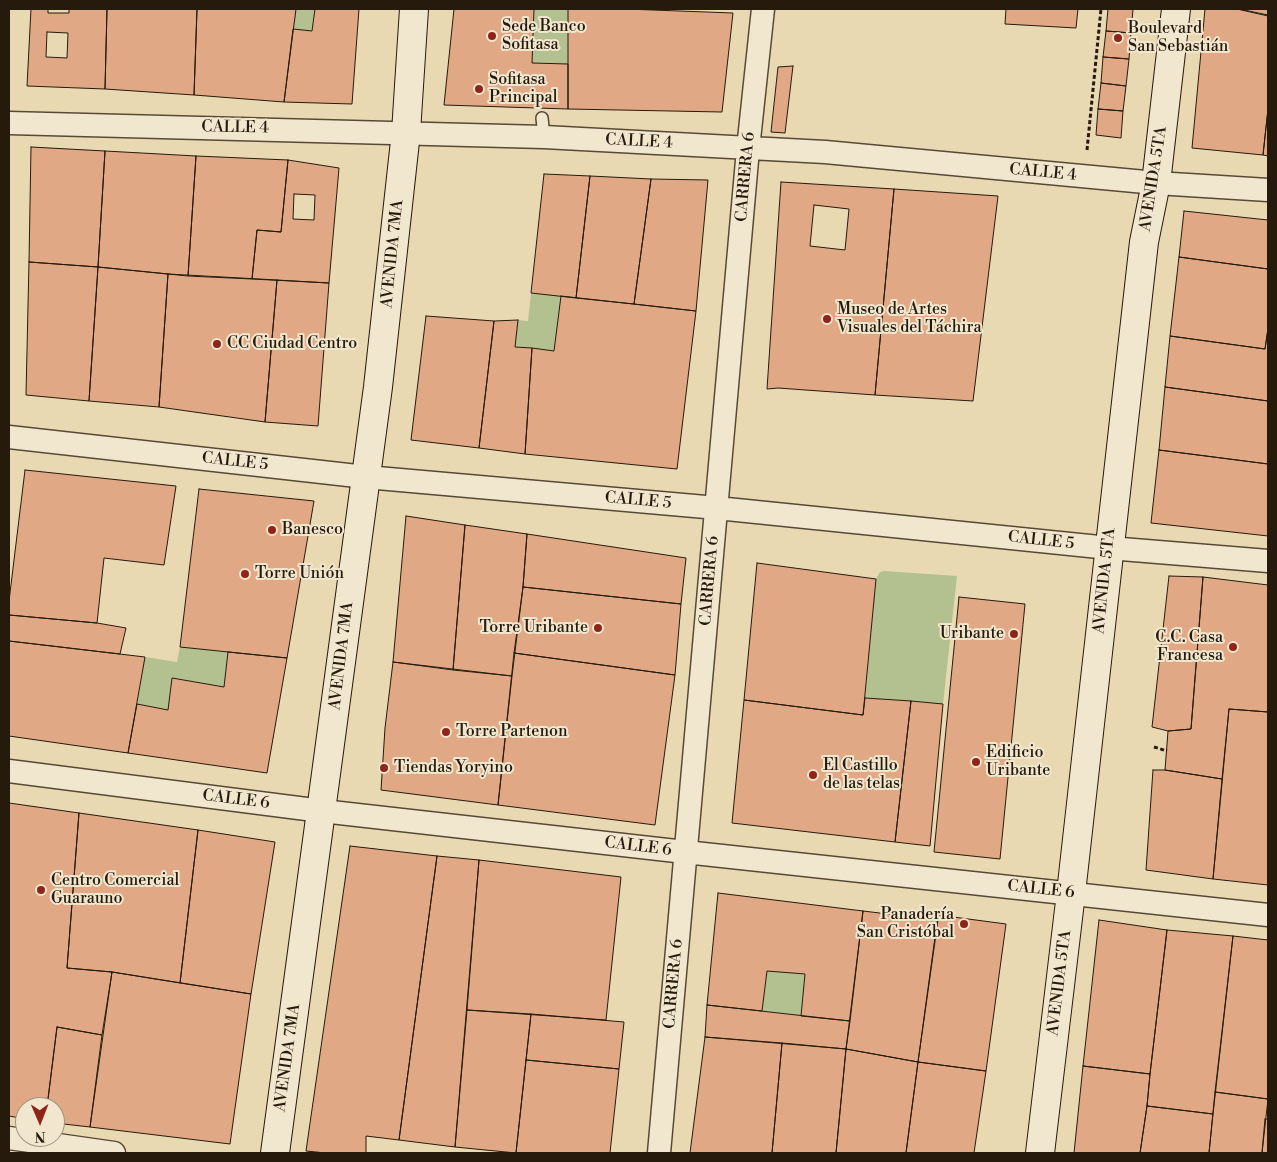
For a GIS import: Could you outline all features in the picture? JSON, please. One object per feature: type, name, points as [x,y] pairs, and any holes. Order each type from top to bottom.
[{"type":"street","name":"AVENIDA 7MA","points":[[275,1153],[378,387],[406,132],[414,9]]},
{"type":"street","name":"CARRERA 6","points":[[659,1153],[748,149],[763,9]]},
{"type":"street","name":"AVENIDA 5TA","points":[[1040,1153],[1144,242],[1156,183],[1176,9]]},
{"type":"street","name":"CALLE 4","points":[[9,123],[406,132],[543,128],[748,149],[825,152],[1156,183],[1268,190]]},
{"type":"street","name":"CALLE 5","points":[[9,437],[366,477],[716,508],[1109,548],[1268,561]]},
{"type":"street","name":"CALLE 6","points":[[9,771],[322,811],[1268,915]]},
{"type":"street","points":[[9,1138],[114,1153]]},
{"type":"path","points":[[1086,156],[1100,9]]},
{"type":"path","points":[[1154,747],[1167,751]]},
{"type":"green space","points":[[296,9],[315,9],[312,31],[293,29]]},
{"type":"green space","points":[[534,9],[568,9],[568,64],[532,63]]},
{"type":"green space","points":[[531,293],[561,296],[554,351],[515,347],[518,320],[528,321]]},
{"type":"green space","points":[[880,572],[957,576],[943,704],[865,698],[876,579]]},
{"type":"green space","points":[[180,647],[228,652],[224,687],[172,678],[168,710],[137,704],[145,657],[177,662]]},
{"type":"green space","points":[[767,971],[805,974],[801,1016],[762,1011]]},
{"type":"building","points":[[31,9],[48,9],[48,13],[69,13],[69,9],[107,9],[105,89],[27,86]],"holes":[[[47,32],[68,33],[67,58],[46,57]]]},
{"type":"building","points":[[107,9],[197,9],[194,95],[105,89]]},
{"type":"building","points":[[197,9],[296,9],[284,102],[194,95]]},
{"type":"building","points":[[315,9],[359,9],[352,104],[284,102],[293,29],[312,31]]},
{"type":"building","name":"Sede Banco Sofitasa","points":[[454,9],[534,9],[532,63],[568,64],[568,109],[444,105]]},
{"type":"building","points":[[568,9],[733,13],[722,112],[568,109]]},
{"type":"building","points":[[1006,9],[1078,9],[1076,28],[1005,24]]},
{"type":"building","points":[[1108,9],[1133,9],[1131,33],[1106,31]]},
{"type":"building","points":[[1205,9],[1237,9],[1268,16],[1268,109],[1263,155],[1192,148]]},
{"type":"building","points":[[1239,9],[1268,9],[1268,15]]},
{"type":"building","points":[[1106,31],[1131,33],[1129,59],[1103,57]]},
{"type":"building","points":[[1103,57],[1129,59],[1126,86],[1101,83]]},
{"type":"building","points":[[793,66],[785,133],[771,132],[778,67]]},
{"type":"building","points":[[1101,83],[1126,86],[1123,111],[1098,109]]},
{"type":"building","points":[[1098,109],[1123,111],[1121,138],[1096,135]]},
{"type":"building","points":[[1268,109],[1268,156],[1263,155]]},
{"type":"building","points":[[31,147],[105,151],[98,267],[29,262]]},
{"type":"building","points":[[105,151],[196,156],[188,276],[98,267]]},
{"type":"building","points":[[196,156],[288,160],[281,232],[257,230],[252,279],[188,276]]},
{"type":"building","points":[[288,160],[339,168],[329,283],[252,279],[257,230],[281,232]],"holes":[[[294,194],[315,195],[314,220],[293,219]]]},
{"type":"building","points":[[544,174],[590,176],[576,298],[531,293]]},
{"type":"building","points":[[590,176],[651,179],[634,304],[576,298]]},
{"type":"building","points":[[651,179],[708,180],[696,311],[634,304]]},
{"type":"building","name":"Museo de Artes Visuales del Táchira","points":[[781,182],[894,189],[875,395],[778,388],[767,389]],"holes":[[[814,205],[849,209],[845,250],[810,246]]]},
{"type":"building","points":[[894,189],[998,196],[973,401],[875,395]]},
{"type":"building","points":[[1184,211],[1268,220],[1268,269],[1179,257]]},
{"type":"building","points":[[1179,257],[1268,269],[1268,329],[1265,349],[1170,336]]},
{"type":"building","points":[[29,262],[98,267],[89,401],[26,395]]},
{"type":"building","points":[[98,267],[168,274],[159,407],[89,401]]},
{"type":"building","name":"CC Ciudad Centro","points":[[168,274],[277,280],[265,422],[159,407]]},
{"type":"building","points":[[277,280],[329,283],[318,426],[265,422]]},
{"type":"building","points":[[561,296],[696,311],[677,469],[525,454],[532,348],[554,351]]},
{"type":"building","points":[[426,316],[494,321],[479,448],[411,440]]},
{"type":"building","points":[[518,320],[515,347],[532,348],[525,454],[479,448],[494,321]]},
{"type":"building","points":[[1268,328],[1268,401],[1165,387],[1170,336],[1265,349]]},
{"type":"building","points":[[1165,387],[1268,401],[1268,464],[1159,450]]},
{"type":"building","points":[[1159,450],[1268,464],[1268,536],[1151,523]]},
{"type":"building","points":[[25,470],[176,486],[164,565],[104,558],[97,623],[9,615],[9,601]]},
{"type":"building","name":"Torre Unión","points":[[199,489],[314,501],[287,658],[180,647]]},
{"type":"building","points":[[406,516],[465,525],[453,670],[393,662]]},
{"type":"building","points":[[465,525],[527,534],[523,587],[512,676],[453,670]]},
{"type":"building","points":[[527,534],[686,558],[681,604],[523,587]]},
{"type":"building","points":[[757,563],[876,579],[863,715],[744,700]]},
{"type":"building","points":[[1169,576],[1203,577],[1191,729],[1168,731],[1152,727]]},
{"type":"building","name":"C.C. Casa Francesa","points":[[1203,577],[1268,585],[1268,712],[1229,709],[1222,779],[1165,770],[1168,731],[1191,729]]},
{"type":"building","name":"Torre Uribante","points":[[523,587],[681,604],[675,675],[514,653]]},
{"type":"building","name":"Edificio Uribante","points":[[959,597],[1025,604],[1000,859],[934,852]]},
{"type":"building","points":[[9,615],[97,623],[126,628],[120,654],[9,641]]},
{"type":"building","points":[[9,641],[145,657],[128,753],[9,736]]},
{"type":"building","points":[[228,652],[287,658],[267,773],[128,753],[137,704],[168,710],[172,678],[224,687]]},
{"type":"building","points":[[514,653],[675,675],[655,825],[498,805]]},
{"type":"building","name":"Torre Partenon","points":[[393,662],[512,676],[498,805],[381,790],[385,728]]},
{"type":"building","points":[[865,698],[911,701],[895,842],[732,823],[744,700],[863,715]]},
{"type":"building","points":[[911,701],[943,704],[930,846],[895,842]]},
{"type":"building","points":[[1229,709],[1268,712],[1268,885],[1213,879]]},
{"type":"building","points":[[1153,770],[1165,770],[1222,779],[1213,879],[1146,870]]},
{"type":"building","name":"Centro Comercial Guarauno","points":[[9,803],[79,813],[67,968],[112,972],[102,1035],[57,1027],[48,1097],[15,1097],[15,1117],[9,1116]]},
{"type":"building","points":[[79,813],[198,830],[180,983],[112,972],[67,968]]},
{"type":"building","points":[[198,830],[275,842],[251,994],[180,983]]},
{"type":"building","points":[[350,846],[437,856],[399,1140],[366,1136],[366,1153],[306,1151]]},
{"type":"building","points":[[437,856],[479,860],[455,1147],[399,1140]]},
{"type":"building","points":[[479,860],[621,877],[606,1020],[467,1010]]},
{"type":"building","points":[[718,893],[863,911],[850,1021],[801,1016],[805,974],[767,971],[762,1011],[707,1005]]},
{"type":"building","points":[[863,911],[938,920],[918,1062],[846,1049]]},
{"type":"building","points":[[938,915],[1006,924],[986,1071],[918,1062]]},
{"type":"building","points":[[1099,920],[1167,930],[1150,1074],[1083,1066]]},
{"type":"building","points":[[1167,930],[1233,936],[1213,1114],[1147,1106]]},
{"type":"building","points":[[1233,936],[1268,940],[1268,1099],[1215,1092]]},
{"type":"building","points":[[112,972],[251,994],[230,1144],[90,1127]]},
{"type":"building","points":[[707,1005],[850,1021],[846,1049],[705,1037]]},
{"type":"building","points":[[467,1010],[531,1014],[516,1153],[455,1147]]},
{"type":"building","points":[[531,1014],[624,1022],[619,1069],[526,1060]]},
{"type":"building","points":[[57,1027],[102,1035],[90,1127],[65,1124],[65,1097],[48,1097]]},
{"type":"building","points":[[705,1037],[782,1043],[772,1153],[690,1153]]},
{"type":"building","points":[[782,1043],[846,1049],[836,1153],[772,1153]]},
{"type":"building","points":[[846,1049],[918,1062],[906,1153],[836,1153]]},
{"type":"building","points":[[526,1060],[619,1069],[610,1153],[516,1153]]},
{"type":"building","points":[[918,1062],[986,1071],[974,1153],[906,1153]]},
{"type":"building","points":[[1083,1066],[1150,1074],[1140,1153],[1074,1153]]},
{"type":"building","points":[[1215,1092],[1268,1099],[1262,1153],[1209,1153]]},
{"type":"building","points":[[1147,1106],[1213,1114],[1209,1153],[1140,1153]]},
{"type":"building","points":[[1265,1119],[1268,1119],[1268,1153],[1262,1153]]},
{"type":"place","name":"Sede Banco Sofitasa","points":[[492,36]]},
{"type":"place","name":"Boulevard San Sebastián","points":[[1118,38]]},
{"type":"place","name":"Sofitasa Principal","points":[[479,89]]},
{"type":"place","name":"Museo de Artes Visuales del Táchira","points":[[827,319]]},
{"type":"place","name":"CC Ciudad Centro","points":[[217,344]]},
{"type":"place","name":"Banesco","points":[[272,530]]},
{"type":"place","name":"Torre Unión","points":[[245,574]]},
{"type":"place","name":"Torre Uribante","points":[[598,628]]},
{"type":"place","name":"Uribante","points":[[1014,634]]},
{"type":"place","name":"C.C. Casa Francesa","points":[[1233,647]]},
{"type":"place","name":"Torre Partenon","points":[[446,732]]},
{"type":"place","name":"Edificio Uribante","points":[[976,762]]},
{"type":"place","name":"Tiendas Yoryino","points":[[384,768]]},
{"type":"place","name":"El Castillo de las telas","points":[[813,775]]},
{"type":"place","name":"Centro Comercial Guarauno","points":[[41,890]]},
{"type":"place","name":"Panadería San Cristóbal","points":[[964,924]]}]
